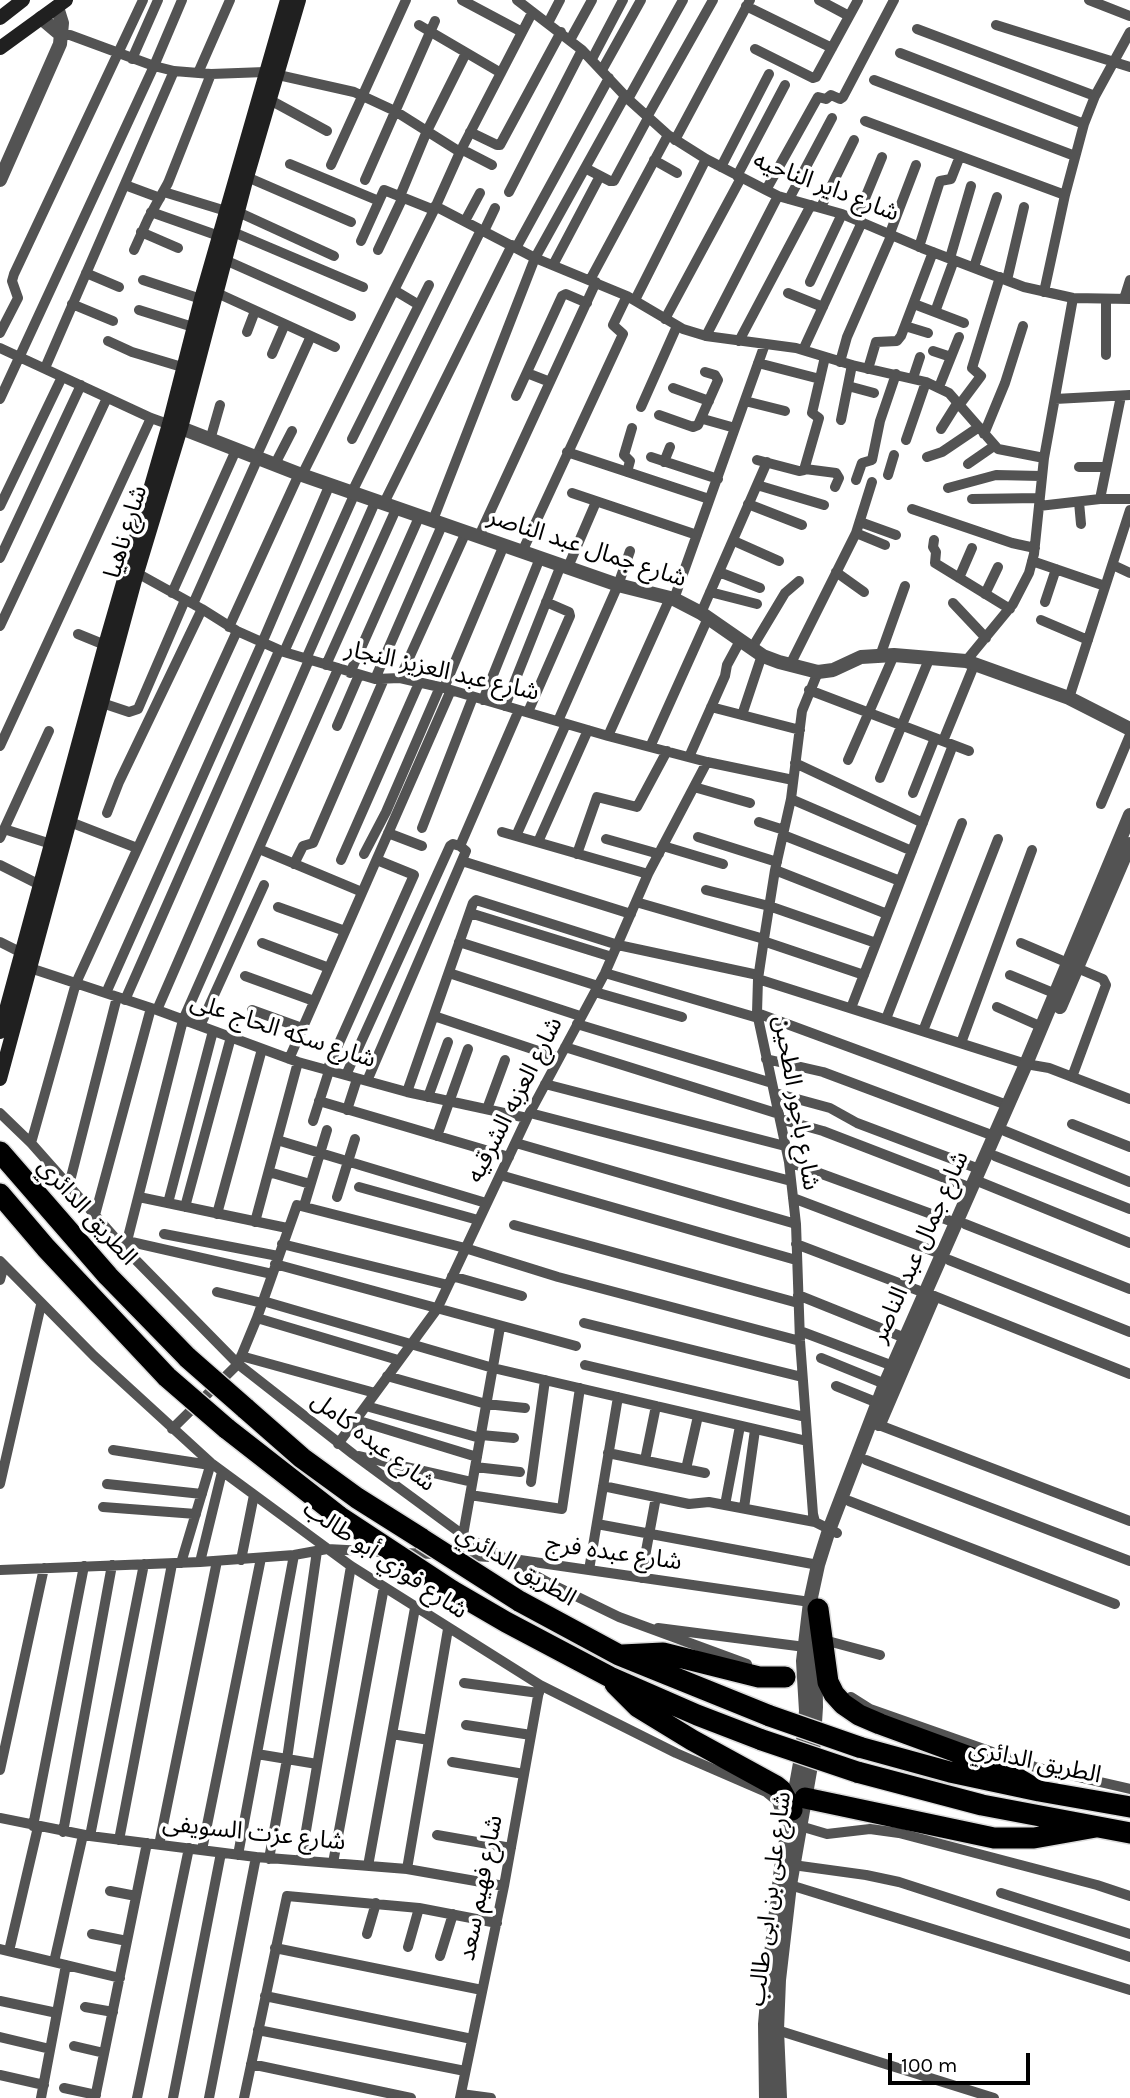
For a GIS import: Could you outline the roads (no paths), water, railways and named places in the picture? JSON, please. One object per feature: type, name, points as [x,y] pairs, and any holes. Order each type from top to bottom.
[{"type":"highway","name":"الطريق الدائري","points":[[2,1155],[108,1276],[188,1358],[302,1458],[357,1498],[519,1601],[619,1655],[770,1716],[859,1746],[950,1772],[1130,1807]]},
{"type":"highway","name":"الطريق الدائري","points":[[0,1194],[54,1257],[167,1377],[226,1428],[340,1517],[451,1590],[506,1622],[610,1677],[697,1716],[762,1740],[857,1772],[982,1805],[1130,1833]]},
{"type":"highway","points":[[816,1602],[828,1682],[843,1704],[880,1724],[1000,1768],[1040,1791]]},
{"type":"highway","points":[[619,1655],[663,1653],[759,1677],[794,1680]]},
{"type":"highway","points":[[610,1677],[638,1707],[776,1786],[797,1815],[994,1838],[1034,1838],[1096,1827]]},
{"type":"main road","points":[[0,18],[23,0]]},
{"type":"main road","name":"شارع ناهيا","points":[[0,1079],[175,426],[182,367],[201,299],[226,234],[271,73],[287,0]]},
{"type":"main road","name":"شارع ناهيا","points":[[232,212],[247,177],[270,100],[271,73],[299,0]]},
{"type":"main road","points":[[0,48],[61,3]]},
{"type":"main road","name":"شارع ناهيا","points":[[0,1032],[2,1015],[22,953],[105,645],[217,293],[225,260],[226,234]]},
{"type":"street","points":[[0,333],[18,298],[12,281],[14,274],[143,0]]},
{"type":"street","points":[[132,58],[158,0]]},
{"type":"street","points":[[0,400],[182,0]]},
{"type":"street","points":[[198,74],[230,0]]},
{"type":"street","points":[[331,165],[406,0]]},
{"type":"street","points":[[462,0],[522,32]]},
{"type":"street","points":[[548,23],[560,0]]},
{"type":"street","points":[[570,40],[592,0]]},
{"type":"street","points":[[592,59],[623,0]]},
{"type":"street","points":[[95,1215],[154,1009],[219,866],[307,659],[514,246],[606,74],[641,0]]},
{"type":"street","points":[[293,864],[303,846],[313,843],[379,679],[432,520],[536,258],[683,0]]},
{"type":"street","points":[[585,168],[614,181],[713,0]]},
{"type":"street","points":[[819,0],[849,16]]},
{"type":"street","points":[[755,49],[811,77],[817,76],[858,0]]},
{"type":"street","points":[[766,190],[817,99],[826,99],[831,95],[838,99],[843,97],[894,0]]},
{"type":"street","points":[[1089,0],[1130,16]]},
{"type":"street","points":[[0,180],[58,48],[62,23],[61,3]]},
{"type":"street","points":[[400,678],[550,382],[587,303],[593,281],[654,160],[672,138],[748,3],[832,48]]},
{"type":"street","points":[[31,1143],[76,983],[300,474],[522,32],[525,4]]},
{"type":"street","name":"شارع داير الناحيه","points":[[525,4],[592,59],[626,98],[672,138],[739,177],[783,197],[842,214],[919,247],[1045,292],[1073,298],[1127,299]]},
{"type":"street","points":[[41,18],[61,34],[174,71],[198,74],[271,73],[362,95],[395,111],[461,151],[492,165]]},
{"type":"street","points":[[419,25],[433,27],[466,53],[500,74]]},
{"type":"street","points":[[996,25],[1130,67]]},
{"type":"street","points":[[365,180],[433,27]]},
{"type":"street","points":[[917,29],[1095,96]]},
{"type":"street","points":[[470,132],[500,145],[561,32]]},
{"type":"street","points":[[1045,292],[1065,195],[1084,124],[1112,61],[1130,32]]},
{"type":"street","points":[[509,192],[582,50]]},
{"type":"street","points":[[378,250],[427,131],[466,53]]},
{"type":"street","points":[[900,53],[1084,124]]},
{"type":"street","points":[[45,368],[174,71]]},
{"type":"street","points":[[134,250],[162,195],[211,74]]},
{"type":"street","points":[[721,167],[769,74]]},
{"type":"street","points":[[874,80],[1075,156]]},
{"type":"street","points":[[665,319],[785,85]]},
{"type":"street","points":[[270,100],[327,131]]},
{"type":"street","points":[[706,336],[783,197],[832,118]]},
{"type":"street","points":[[864,121],[1065,195]]},
{"type":"street","points":[[739,341],[853,140]]},
{"type":"street","points":[[919,247],[940,181],[951,178],[960,156]]},
{"type":"street","points":[[803,350],[859,221],[882,157]]},
{"type":"street","points":[[522,552],[623,334],[613,325],[631,298],[706,159]]},
{"type":"street","points":[[654,160],[677,173]]},
{"type":"street","points":[[290,164],[379,201]]},
{"type":"street","points":[[840,362],[847,337],[891,234],[916,165]]},
{"type":"street","points":[[554,265],[600,176]]},
{"type":"street","points":[[247,177],[351,222]]},
{"type":"street","points":[[125,185],[232,212],[334,256]]},
{"type":"street","points":[[935,312],[971,186]]},
{"type":"street","points":[[360,241],[385,190],[465,221],[536,258],[631,298],[677,326],[706,336],[803,350],[939,387],[959,403],[1002,452],[1044,458]]},
{"type":"street","points":[[465,221],[480,192]]},
{"type":"street","points":[[974,267],[997,197]]},
{"type":"street","points":[[941,429],[981,376],[972,368],[1004,279],[1024,207]]},
{"type":"street","points":[[116,997],[282,652],[353,492],[495,208]]},
{"type":"street","points":[[151,212],[226,234],[363,287]]},
{"type":"street","points":[[810,282],[842,214]]},
{"type":"street","points":[[141,232],[178,248]]},
{"type":"street","points":[[868,369],[876,342],[897,341],[901,336],[933,252]]},
{"type":"street","points":[[225,260],[351,316]]},
{"type":"street","points":[[86,273],[119,287]]},
{"type":"street","points":[[143,280],[201,299]]},
{"type":"street","points":[[1127,299],[1130,280]]},
{"type":"street","points":[[352,439],[429,285]]},
{"type":"street","points":[[394,290],[419,305]]},
{"type":"street","points":[[217,293],[335,347]]},
{"type":"street","points":[[788,293],[823,307]]},
{"type":"street","points":[[516,396],[562,296],[566,294],[587,303]]},
{"type":"street","points":[[851,1008],[923,823],[943,741],[971,662],[1022,589],[1032,561],[1041,476],[1073,298]]},
{"type":"street","points":[[1106,299],[1106,355]]},
{"type":"street","points":[[72,304],[113,321]]},
{"type":"street","points":[[914,304],[964,323]]},
{"type":"street","points":[[139,310],[193,327]]},
{"type":"street","points":[[247,332],[255,311]]},
{"type":"street","points":[[272,354],[285,324]]},
{"type":"street","points":[[641,407],[677,326]]},
{"type":"street","points":[[905,326],[928,333]]},
{"type":"street","points":[[927,457],[942,452],[982,430],[1005,383],[1023,326]]},
{"type":"street","points":[[107,813],[193,604],[311,336]]},
{"type":"street","points":[[939,387],[959,337]]},
{"type":"street","points":[[108,341],[132,352],[182,367]]},
{"type":"street","points":[[608,736],[672,599],[765,344]]},
{"type":"street","points":[[0,348],[151,418],[175,426]]},
{"type":"street","points":[[933,351],[951,357]]},
{"type":"street","points":[[805,469],[819,418],[812,413],[825,357]]},
{"type":"street","points":[[913,378],[920,357]]},
{"type":"street","points":[[758,363],[820,379]]},
{"type":"street","points":[[841,420],[852,365]]},
{"type":"street","points":[[659,415],[693,427],[698,425],[703,419],[718,378],[705,372]]},
{"type":"street","points":[[527,373],[550,382]]},
{"type":"street","points":[[856,480],[862,463],[871,461],[895,374]]},
{"type":"street","points":[[0,506],[62,377]]},
{"type":"street","points":[[906,440],[926,382]]},
{"type":"street","points":[[0,558],[81,385]]},
{"type":"street","points":[[848,386],[874,393]]},
{"type":"street","points":[[673,388],[709,401]]},
{"type":"street","points":[[1055,400],[1125,395],[1100,499]]},
{"type":"street","points":[[0,626],[107,398]]},
{"type":"street","points":[[744,401],[785,411]]},
{"type":"street","points":[[210,440],[220,405]]},
{"type":"street","points":[[0,746],[151,418]]},
{"type":"street","points":[[703,419],[735,428]]},
{"type":"street","name":"شارع جمال عبد الناصر","points":[[175,426],[300,474],[522,552],[618,585],[672,599],[705,616],[751,648],[790,665],[818,672]]},
{"type":"street","points":[[626,472],[630,461],[624,455],[632,428]]},
{"type":"street","points":[[275,464],[292,431]]},
{"type":"street","points":[[968,464],[994,446]]},
{"type":"street","points":[[664,462],[670,447]]},
{"type":"street","points":[[172,593],[236,450]]},
{"type":"street","points":[[567,452],[709,499]]},
{"type":"street","points":[[651,457],[718,479]]},
{"type":"street","points":[[872,457],[891,465]]},
{"type":"street","points":[[650,747],[705,616],[710,592],[757,485],[762,461],[799,471],[805,469],[836,474],[839,478],[835,487]]},
{"type":"street","points":[[1080,467],[1106,467]]},
{"type":"street","points":[[948,488],[996,475],[1041,476]]},
{"type":"street","points":[[790,665],[858,527],[872,482]]},
{"type":"street","points":[[69,1185],[116,997],[330,484]]},
{"type":"street","points":[[757,485],[824,505]]},
{"type":"street","points":[[572,493],[697,535]]},
{"type":"street","points":[[972,499],[1079,502],[1130,499]]},
{"type":"street","points":[[505,706],[546,602],[596,502]]},
{"type":"street","points":[[1079,502],[1081,524]]},
{"type":"street","points":[[326,665],[385,503]]},
{"type":"street","points":[[748,504],[802,524]]},
{"type":"street","points":[[912,509],[1012,543],[1035,548]]},
{"type":"street","points":[[1069,698],[1130,511]]},
{"type":"street","points":[[337,726],[355,674],[432,520]]},
{"type":"street","points":[[858,527],[896,535]]},
{"type":"street","points":[[858,527],[885,545]]},
{"type":"street","points":[[934,540],[934,562],[1010,608]]},
{"type":"street","points":[[734,541],[779,561]]},
{"type":"street","points":[[255,1222],[303,1028],[377,860],[504,545]]},
{"type":"street","points":[[959,578],[972,548]]},
{"type":"street","points":[[516,836],[630,551]]},
{"type":"street","points":[[422,828],[540,558]]},
{"type":"street","points":[[1032,561],[1105,586]]},
{"type":"street","points":[[1113,565],[1130,573]]},
{"type":"street","points":[[985,594],[998,567]]},
{"type":"street","points":[[1045,603],[1056,569]]},
{"type":"street","points":[[719,572],[760,588]]},
{"type":"street","points":[[836,572],[864,593]]},
{"type":"street","name":"شارع عبد العزيز النجار","points":[[137,573],[233,629],[282,652],[355,674],[419,682],[707,762],[793,780]]},
{"type":"street","points":[[689,757],[725,676],[727,665],[751,648],[785,593],[799,581]]},
{"type":"street","points":[[848,760],[868,714],[887,656],[905,586]]},
{"type":"street","points":[[710,592],[757,604]]},
{"type":"street","points":[[460,846],[570,617],[569,612],[546,602]]},
{"type":"street","points":[[953,603],[986,638]]},
{"type":"street","points":[[102,703],[129,712],[138,709],[193,604]]},
{"type":"street","points":[[1041,620],[1088,640]]},
{"type":"street","points":[[78,634],[105,645]]},
{"type":"street","points":[[789,637],[801,643]]},
{"type":"street","points":[[742,715],[751,648]]},
{"type":"street","points":[[818,672],[833,670],[861,657],[930,657],[971,662],[1069,698],[1130,729]]},
{"type":"street","points":[[880,778],[930,657]]},
{"type":"street","points":[[275,1265],[126,1245],[183,1020],[338,669]]},
{"type":"street","name":"شارع باجور الطحين","points":[[815,1522],[802,1377],[796,1224],[789,1162],[758,1015],[758,977],[776,866],[791,799],[802,710],[818,672]]},
{"type":"street","points":[[341,860],[419,682]]},
{"type":"street","points":[[364,854],[445,689]]},
{"type":"street","points":[[809,690],[970,751]]},
{"type":"street","points":[[711,707],[800,730]]},
{"type":"street","points":[[538,842],[588,730]]},
{"type":"street","points":[[49,731],[2,833],[51,844]]},
{"type":"street","points":[[1101,804],[1130,735]]},
{"type":"street","points":[[914,793],[943,741]]},
{"type":"street","points":[[577,854],[597,797],[637,807],[667,751]]},
{"type":"street","name":"شارع العزبه الشرقيه","points":[[338,1444],[437,1309],[528,1116],[605,973],[648,874],[707,762]]},
{"type":"street","points":[[796,763],[923,823]]},
{"type":"street","points":[[694,787],[750,803]]},
{"type":"street","points":[[791,799],[912,851]]},
{"type":"street","name":"شارع جمال عبد الناصر","points":[[1096,912],[1130,815]]},
{"type":"street","points":[[70,822],[137,848]]},
{"type":"street","points":[[759,822],[900,881]]},
{"type":"street","points":[[886,1020],[962,823]]},
{"type":"street","points":[[502,832],[648,874]]},
{"type":"street","points":[[388,833],[422,846]]},
{"type":"street","points":[[698,836],[887,914]]},
{"type":"street","points":[[606,839],[723,864]]},
{"type":"street","points":[[922,1031],[998,839]]},
{"type":"street","name":"شارع جمال عبد الناصر","points":[[811,1709],[818,1564],[849,1502],[929,1295],[977,1180],[1031,1065],[1096,912],[1130,844]]},
{"type":"street","points":[[347,1110],[357,1078],[450,846],[460,846],[466,849],[462,861],[357,1078]]},
{"type":"street","points":[[259,849],[362,892]]},
{"type":"street","points":[[961,1043],[1032,850]]},
{"type":"street","points":[[313,1121],[328,1070],[414,875],[377,860]]},
{"type":"street","points":[[462,861],[631,914]]},
{"type":"street","points":[[0,865],[40,885]]},
{"type":"street","points":[[200,1026],[264,885]]},
{"type":"street","points":[[706,890],[769,906],[876,943]]},
{"type":"street","points":[[407,1092],[475,901],[618,945],[758,977],[886,1020],[1072,1077],[1130,1099]]},
{"type":"street","points":[[636,902],[864,975]]},
{"type":"street","points":[[278,907],[345,931]]},
{"type":"street","points":[[470,913],[612,957]]},
{"type":"street","points":[[0,942],[22,953]]},
{"type":"street","points":[[459,942],[682,1017]]},
{"type":"street","points":[[262,943],[329,968]]},
{"type":"street","points":[[1021,943],[1103,979],[1106,985],[1072,1077]]},
{"type":"street","name":"شارع جمال عبد الناصر","points":[[977,1180],[995,1156],[1007,1105],[1031,1065],[1042,1027],[1056,994],[1073,965]]},
{"type":"street","name":"شارع سكه الحاج على","points":[[30,968],[328,1070],[407,1092],[528,1116],[791,1181]]},
{"type":"street","points":[[449,973],[830,1108],[977,1180],[1130,1243]]},
{"type":"street","points":[[605,973],[758,1015],[1007,1105]]},
{"type":"street","points":[[1010,975],[1056,994]]},
{"type":"street","points":[[245,976],[314,1001]]},
{"type":"street","points":[[997,1007],[1042,1027]]},
{"type":"street","points":[[252,1010],[303,1028]]},
{"type":"street","points":[[434,1016],[559,1058]]},
{"type":"street","points":[[169,1203],[213,1031]]},
{"type":"street","points":[[185,1207],[230,1037]]},
{"type":"street","points":[[428,1097],[448,1042]]},
{"type":"street","points":[[565,1047],[977,1180]]},
{"type":"street","points":[[218,1213],[262,1049]]},
{"type":"street","points":[[437,1136],[468,1049]]},
{"type":"street","points":[[766,1059],[823,1072],[1130,1182]]},
{"type":"street","points":[[487,1109],[505,1060]]},
{"type":"street","points":[[545,1084],[785,1146]]},
{"type":"street","points":[[319,1101],[509,1157]]},
{"type":"street","name":"شارع عبده كامل","points":[[0,1113],[31,1143],[95,1215],[240,1360],[338,1444],[463,1535],[592,1604],[638,1625],[794,1680]]},
{"type":"street","points":[[1072,1124],[1130,1147]]},
{"type":"street","points":[[302,1206],[327,1130]]},
{"type":"street","points":[[337,1197],[355,1139]]},
{"type":"street","points":[[277,1140],[486,1203]]},
{"type":"street","points":[[516,1143],[796,1224]]},
{"type":"street","points":[[995,1156],[1130,1209]]},
{"type":"street","points":[[789,1162],[1130,1289]]},
{"type":"street","points":[[269,1172],[310,1184]]},
{"type":"street","points":[[500,1175],[796,1260]]},
{"type":"street","points":[[359,1186],[478,1220]]},
{"type":"street","points":[[139,1197],[287,1228]]},
{"type":"street","points":[[793,1198],[1130,1332]]},
{"type":"street","points":[[172,1429],[240,1360],[263,1302],[287,1228],[296,1207],[302,1206],[465,1248],[558,1277],[800,1336],[893,1366]]},
{"type":"street","points":[[514,1225],[798,1299],[905,1338]]},
{"type":"street","points":[[164,1234],[576,1346]]},
{"type":"street","points":[[282,1244],[522,1296]]},
{"type":"street","points":[[796,1244],[1130,1374]]},
{"type":"street","points":[[0,1280],[2,1263]]},
{"type":"street","name":"شارع فوزي أبو طالب","points":[[2,1263],[41,1304],[211,1464],[322,1550],[384,1587],[540,1689],[766,1792],[777,1801],[783,1819],[797,1815]]},
{"type":"street","points":[[217,1292],[263,1302],[492,1368],[807,1441]]},
{"type":"street","name":"شارع جمال عبد الناصر","points":[[811,1709],[794,1680],[805,1647],[833,1531],[885,1384],[905,1338],[929,1295]]},
{"type":"street","points":[[0,1483],[41,1304]]},
{"type":"street","points":[[257,1318],[398,1360]]},
{"type":"street","points":[[584,1323],[802,1377]]},
{"type":"street","points":[[463,1535],[500,1327]]},
{"type":"street","points":[[821,1358],[885,1384]]},
{"type":"street","points":[[240,1360],[375,1393]]},
{"type":"street","points":[[585,1365],[805,1417]]},
{"type":"street","points":[[387,1376],[486,1404],[525,1408]]},
{"type":"street","points":[[531,1482],[545,1381]]},
{"type":"street","points":[[836,1386],[878,1403]]},
{"type":"street","points":[[470,1495],[562,1509],[580,1388]]},
{"type":"street","points":[[589,1570],[618,1397]]},
{"type":"street","points":[[366,1406],[480,1437],[514,1438]]},
{"type":"street","points":[[645,1461],[656,1406]]},
{"type":"street","points":[[686,1469],[698,1416]]},
{"type":"street","points":[[356,1420],[476,1462],[520,1472]]},
{"type":"street","points":[[879,1425],[1130,1521]]},
{"type":"street","points":[[725,1504],[740,1426]]},
{"type":"street","points":[[744,1508],[755,1430]]},
{"type":"street","points":[[113,1450],[211,1464],[176,1563],[119,1840]]},
{"type":"street","points":[[608,1453],[705,1473]]},
{"type":"street","points":[[353,1454],[472,1482]]},
{"type":"street","points":[[866,1460],[1130,1561]]},
{"type":"street","points":[[200,1562],[222,1472]]},
{"type":"street","points":[[107,1483],[202,1494]]},
{"type":"street","points":[[603,1486],[689,1504],[725,1504],[815,1522],[833,1531]]},
{"type":"street","points":[[242,1560],[254,1495]]},
{"type":"street","points":[[641,1577],[656,1497]]},
{"type":"street","points":[[849,1502],[1115,1604]]},
{"type":"street","points":[[103,1507],[195,1514]]},
{"type":"street","points":[[597,1524],[818,1564]]},
{"type":"street","points":[[269,1859],[322,1550]]},
{"type":"street","name":"شارع عبده فرج","points":[[0,1570],[242,1560],[322,1550],[506,1558],[816,1602]]},
{"type":"street","points":[[238,1855],[294,1555]]},
{"type":"street","points":[[202,1850],[261,1558]]},
{"type":"street","points":[[159,1845],[217,1561]]},
{"type":"street","points":[[54,1962],[87,1835],[144,1564]]},
{"type":"street","points":[[63,1832],[112,1565]]},
{"type":"street","points":[[83,1566],[35,1826],[4,1950],[120,1978]]},
{"type":"street","points":[[301,1860],[351,1566]]},
{"type":"street","points":[[0,1770],[44,1567]]},
{"type":"street","points":[[333,1863],[384,1587]]},
{"type":"street","points":[[816,1602],[829,1665],[837,1684],[870,1709],[1035,1767],[1130,1789]]},
{"type":"street","points":[[368,1866],[415,1608]]},
{"type":"street","points":[[638,1625],[805,1647]]},
{"type":"street","points":[[407,1869],[448,1629]]},
{"type":"street","points":[[824,1640],[880,1655]]},
{"type":"street","points":[[464,1683],[540,1689]]},
{"type":"street","name":"شارع فهيم سعد","points":[[460,2096],[504,1886],[540,1689]]},
{"type":"street","name":"شارع على بن ابى طالب","points":[[766,2098],[767,1993],[782,1868],[813,1754],[811,1709]]},
{"type":"street","points":[[466,1725],[531,1735]]},
{"type":"street","points":[[392,1734],[429,1740]]},
{"type":"street","points":[[257,1754],[317,1764]]},
{"type":"street","points":[[452,1762],[524,1774]]},
{"type":"street","points":[[797,1815],[827,1834],[870,1829],[899,1833],[1130,1896]]},
{"type":"street","name":"شارع على بن ابى طالب","points":[[780,2098],[780,1968],[797,1815]]},
{"type":"street","name":"شارع عزت السويفى","points":[[0,1818],[63,1832],[119,1840],[269,1859],[407,1869],[504,1886]]},
{"type":"street","points":[[437,1835],[511,1847]]},
{"type":"street","points":[[64,2088],[95,2096],[147,1843]]},
{"type":"street","points":[[137,2098],[189,1848]]},
{"type":"street","points":[[173,2098],[222,1853]]},
{"type":"street","points":[[209,2098],[256,1857]]},
{"type":"street","points":[[793,1865],[857,1873],[899,1882],[1130,1957]]},
{"type":"street","points":[[790,1885],[1130,1990]]},
{"type":"street","points":[[110,1891],[136,1896]]},
{"type":"street","points":[[1000,1893],[1130,1934]]},
{"type":"street","points":[[244,2098],[285,1899],[289,1896],[419,1908],[496,1923]]},
{"type":"street","points":[[367,1934],[376,1903]]},
{"type":"street","points":[[408,1947],[419,1908]]},
{"type":"street","points":[[440,1956],[453,1914]]},
{"type":"street","points":[[92,1934],[127,1941]]},
{"type":"street","points":[[275,1948],[482,1990]]},
{"type":"street","points":[[41,2098],[66,1965]]},
{"type":"street","points":[[265,1996],[472,2039]]},
{"type":"street","points":[[0,2001],[57,2013]]},
{"type":"street","points":[[85,2007],[113,2012]]},
{"type":"street","points":[[258,2030],[465,2071]]},
{"type":"street","points":[[778,2030],[994,2098]]},
{"type":"street","points":[[0,2037],[50,2049]]},
{"type":"street","points":[[74,2046],[104,2053]]},
{"type":"street","points":[[251,2064],[411,2098]]},
{"type":"street","points":[[0,2075],[44,2085]]},
{"type":"street","points":[[460,2096],[491,2098]]}]
